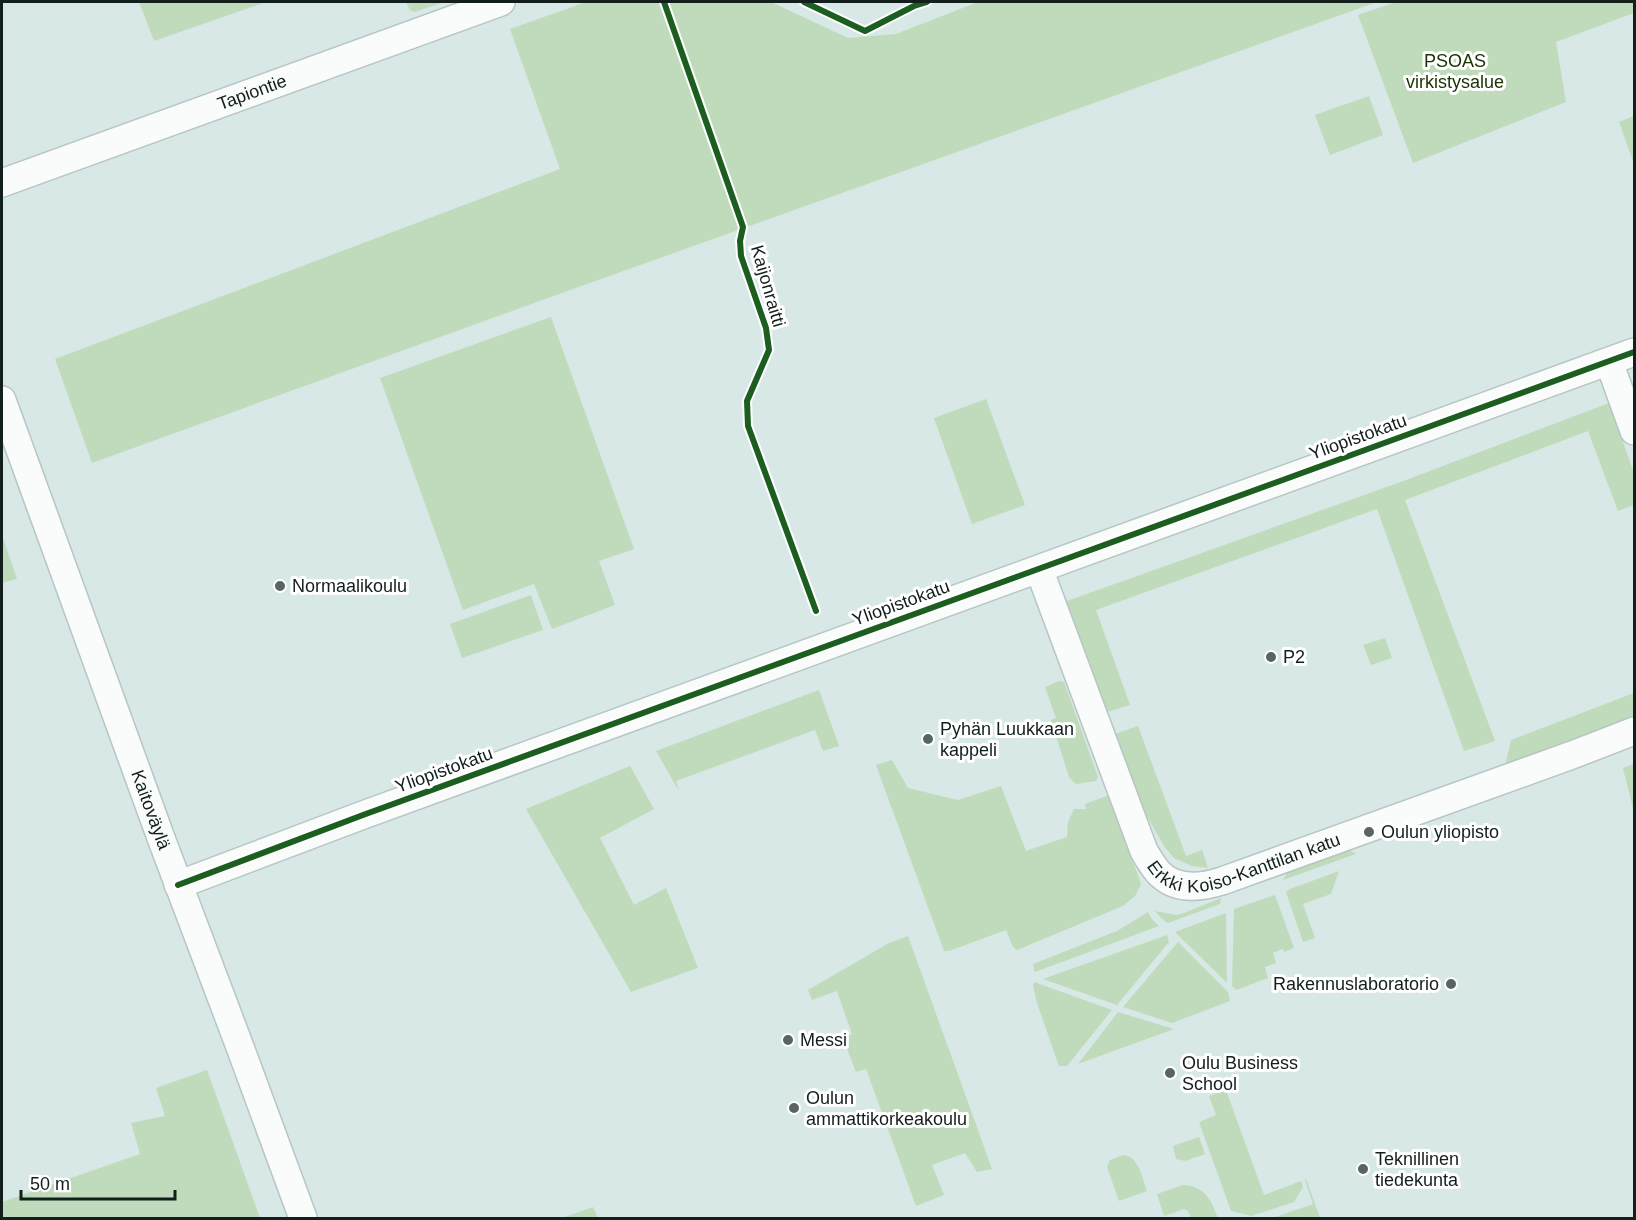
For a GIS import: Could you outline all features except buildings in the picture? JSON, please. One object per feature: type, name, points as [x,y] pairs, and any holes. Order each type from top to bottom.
[{"type":"street","name":"Tapiontie","points":[[2,183],[501,2]]},
{"type":"street","name":"Yliopistokatu","points":[[178,885],[363,815],[1635,352]]},
{"type":"street","points":[[1609,362],[1635,431]]},
{"type":"street","name":"Kaitoväylä","points":[[2,400],[178,885],[303,1218]]},
{"type":"street","name":"Erkki Koiso-Kanttilan katu","points":[[1039,569],[1144,851],[1159,873],[1183,887],[1205,886],[1635,731]]},
{"type":"green space","points":[[139,2],[266,2],[154,41]]},
{"type":"green space","points":[[406,2],[444,2],[415,12],[410,10]]},
{"type":"green space","points":[[586,2],[771,2],[848,38],[896,34],[978,2],[1377,2],[92,463],[55,359],[560,169],[510,29]]},
{"type":"green space","name":"PSOAS virkistysalue","points":[[1396,2],[1634,2],[1634,13],[1556,42],[1566,102],[1413,163],[1358,15]]},
{"type":"green space","points":[[1369,96],[1383,135],[1330,155],[1315,115]]},
{"type":"green space","points":[[1634,116],[1634,164],[1619,122]]},
{"type":"green space","points":[[551,317],[634,549],[599,561],[615,605],[552,629],[534,584],[463,610],[380,378]]},
{"type":"green space","points":[[986,399],[1025,505],[972,524],[934,418]]},
{"type":"green space","points":[[1609,403],[1634,473],[1634,505],[1618,511],[1588,431],[1405,500],[1495,741],[1464,751],[1377,509],[1096,610],[1130,705],[1104,713],[1064,602],[1398,483]]},
{"type":"green space","points":[[2,535],[17,579],[2,583]]},
{"type":"green space","points":[[531,595],[543,630],[462,658],[450,624]]},
{"type":"green space","points":[[1385,638],[1392,658],[1371,665],[1363,645]]},
{"type":"green space","points":[[1059,681],[1064,682],[1098,777],[1096,781],[1076,784],[1069,777],[1051,720],[1056,718],[1045,687]]},
{"type":"green space","points":[[819,690],[839,746],[823,751],[815,730],[676,781],[679,791],[656,751]]},
{"type":"green space","points":[[1634,693],[1634,715],[1619,724],[1505,766],[1511,740]]},
{"type":"green space","points":[[1138,726],[1186,856],[1202,850],[1208,868],[1192,866],[1174,858],[1164,846],[1140,804],[1112,735]]},
{"type":"green space","points":[[892,760],[908,788],[958,800],[1001,786],[1026,851],[1067,837],[1068,822],[1074,809],[1086,809],[1085,804],[1109,795],[1141,884],[1135,896],[1123,906],[1017,950],[1013,947],[1006,930],[944,951],[876,765]]},
{"type":"green space","points":[[1634,764],[1634,813],[1623,768]]},
{"type":"green space","points":[[630,766],[654,809],[600,838],[634,905],[666,888],[698,968],[631,992],[526,809]]},
{"type":"green space","points":[[1343,850],[1356,854],[1283,880],[1290,869]]},
{"type":"green space","points":[[1339,871],[1331,894],[1303,904],[1315,938],[1303,942],[1286,892]]},
{"type":"green space","points":[[1275,895],[1294,948],[1273,953],[1276,963],[1265,967],[1268,978],[1236,990],[1232,986],[1234,909]]},
{"type":"green space","points":[[1221,898],[1220,904],[1168,923],[1155,911],[1176,915]]},
{"type":"green space","points":[[1148,912],[1159,926],[1035,972],[1033,964],[1117,931]]},
{"type":"green space","points":[[1226,913],[1227,983],[1175,932]]},
{"type":"green space","points":[[1167,935],[1169,942],[1117,1005],[1043,979]]},
{"type":"green space","points":[[908,936],[992,1169],[977,1172],[965,1153],[932,1165],[944,1195],[916,1206],[866,1069],[856,1072],[843,1038],[852,1034],[837,991],[812,1000],[808,990],[889,943]]},
{"type":"green space","points":[[1178,942],[1228,992],[1230,1001],[1172,1023],[1123,1007]]},
{"type":"green space","points":[[1034,982],[1112,1010],[1067,1066],[1059,1066],[1037,1003]]},
{"type":"green space","points":[[1118,1012],[1174,1029],[1078,1064]]},
{"type":"green space","points":[[207,1070],[260,1218],[2,1218],[2,1202],[140,1154],[131,1123],[165,1116],[156,1088]]},
{"type":"green space","points":[[1226,1090],[1264,1195],[1301,1181],[1303,1187],[1294,1202],[1251,1216],[1231,1211],[1199,1122],[1216,1115],[1209,1096]]},
{"type":"green space","points":[[1199,1137],[1205,1154],[1185,1161],[1176,1159],[1173,1146]]},
{"type":"green space","points":[[1123,1155],[1133,1159],[1136,1163],[1147,1191],[1119,1201],[1107,1167],[1110,1160]]},
{"type":"green space","points":[[1306,1179],[1320,1218],[1273,1218],[1313,1204]]},
{"type":"green space","points":[[1183,1185],[1202,1191],[1210,1200],[1218,1218],[1191,1218],[1188,1211],[1184,1209],[1164,1216],[1157,1194]]},
{"type":"green space","points":[[593,1207],[598,1218],[562,1218]]},
{"type":"cycle path","name":"Kaijonraitti","points":[[664,2],[743,227],[740,241],[741,256],[766,328],[769,350],[747,401],[748,426],[816,611]]},
{"type":"cycle path","points":[[804,2],[865,31],[914,6],[927,2]]},
{"type":"cycle path","points":[[178,885],[363,815],[1634,352]]},
{"type":"place","name":"Normaalikoulu","points":[[280,586]]},
{"type":"place","name":"P2","points":[[1271,657]]},
{"type":"place","name":"Pyhän Luukkaan kappeli","points":[[928,739]]},
{"type":"place","name":"Oulun yliopisto","points":[[1369,832]]},
{"type":"place","name":"Rakennuslaboratorio","points":[[1451,984]]},
{"type":"place","name":"Messi","points":[[788,1040]]},
{"type":"place","name":"Oulu Business School","points":[[1170,1073]]},
{"type":"place","name":"Oulun ammattikorkeakoulu","points":[[794,1108]]},
{"type":"place","name":"Teknillinen tiedekunta","points":[[1363,1169]]}]
